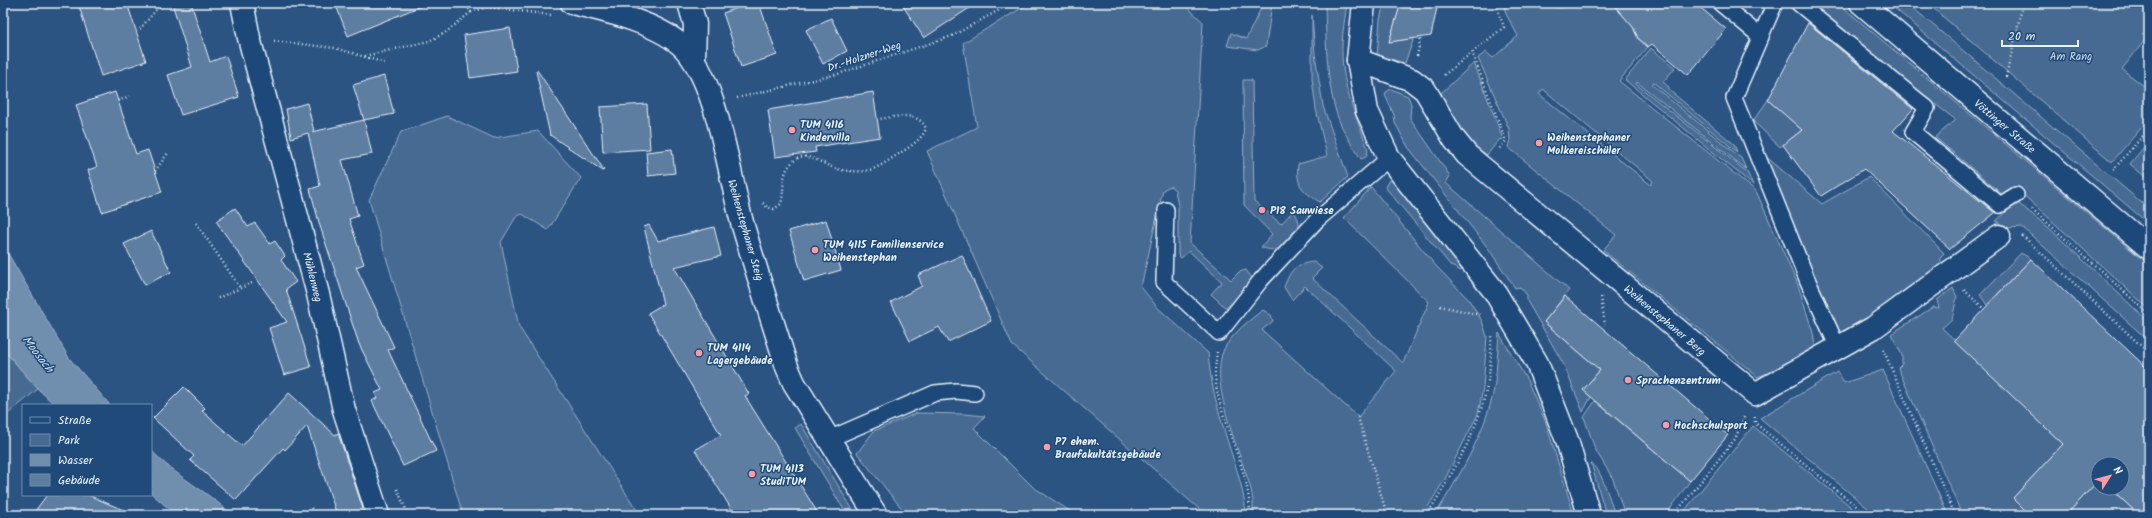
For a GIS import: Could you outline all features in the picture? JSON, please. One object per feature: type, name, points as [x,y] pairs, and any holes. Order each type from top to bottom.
[{"type":"street","name":"Mühlenweg","points":[[227,3],[236,20],[250,38]]},
{"type":"street","name":"Mühlenweg","points":[[242,3],[318,294],[344,410],[378,515]]},
{"type":"street","name":"Weihenstephaner Steig","points":[[572,3],[602,11],[665,35],[680,45],[694,59],[713,103],[743,225],[787,367],[794,383],[876,515]]},
{"type":"street","points":[[689,3],[695,24],[694,59]]},
{"type":"street","points":[[1364,3],[1358,60],[1366,111],[1389,158],[1495,292],[1537,363],[1567,440],[1589,515]]},
{"type":"street","name":"Vöttinger Straße","points":[[1861,3],[2149,248]]},
{"type":"street","name":"Weihenstephaner Berg","points":[[1358,60],[1412,80],[1425,90],[1454,139],[1467,155],[1755,394]]},
{"type":"street","points":[[1755,394],[1873,328],[1999,236]]},
{"type":"lane","points":[[1720,3],[1760,38]]},
{"type":"lane","points":[[1775,3],[1734,98],[1807,279],[1838,348]]},
{"type":"lane","points":[[1798,3],[1927,108],[1913,132],[2000,205],[2016,195]]},
{"type":"lane","points":[[1166,210],[1164,282],[1219,334],[1261,280],[1318,220],[1389,158]]},
{"type":"lane","points":[[829,439],[935,393],[956,391],[975,393]]},
{"type":"path","points":[[140,29],[157,9],[168,3]]},
{"type":"path","points":[[465,3],[471,12]]},
{"type":"path","name":"Dr.-Holzner-Weg","points":[[713,103],[845,72],[952,36],[1012,3]]},
{"type":"path","points":[[1425,90],[1504,27],[1496,3]]},
{"type":"path","points":[[2006,77],[2023,3]]},
{"type":"path","points":[[365,56],[429,41],[445,33],[471,12],[488,7],[553,15]]},
{"type":"path","points":[[250,38],[335,48],[365,56],[385,64]]},
{"type":"path","points":[[1472,52],[1506,141],[1482,168]]},
{"type":"path","points":[[118,101],[132,95]]},
{"type":"path","points":[[761,201],[767,208],[774,209],[781,204],[783,175],[797,158],[802,156],[842,170],[863,171],[875,169],[916,142],[924,135],[926,129],[918,119],[910,117],[879,120]]},
{"type":"path","points":[[2113,170],[2149,129]]},
{"type":"path","points":[[155,171],[168,153]]},
{"type":"path","points":[[2016,195],[2149,314]]},
{"type":"path","points":[[196,223],[241,290]]},
{"type":"path","points":[[1999,236],[2024,236],[2149,353]]},
{"type":"path","points":[[218,298],[241,290],[252,283]]},
{"type":"path","points":[[1440,306],[1484,316]]},
{"type":"path","points":[[1873,328],[1955,515]]},
{"type":"path","points":[[1427,515],[1474,432],[1489,380],[1491,332]]},
{"type":"path","points":[[1219,334],[1215,373],[1218,395],[1246,485],[1250,515]]},
{"type":"path","points":[[1674,515],[1735,439],[1755,394]]},
{"type":"path","points":[[1755,394],[1755,423],[1867,515]]},
{"type":"path","points":[[1358,417],[1387,515]]},
{"type":"path","points":[[397,489],[408,514]]},
{"type":"path","points":[[311,508],[316,515]]},
{"type":"green space","points":[[1030,3],[1186,3],[1185,5],[1203,22],[1190,243],[1231,280],[1239,272],[1246,270],[1252,278],[1253,285],[1226,308],[1211,294],[1222,282],[1189,251],[1181,258],[1178,255],[1178,206],[1175,190],[1170,186],[1163,190],[1141,287],[1157,307],[1208,353],[1216,401],[1243,493],[1246,515],[1206,515],[1012,345],[927,151],[977,127],[963,43]]},
{"type":"green space","points":[[1254,3],[1272,3],[1266,46],[1258,50],[1227,46],[1231,33],[1246,39],[1261,8]]},
{"type":"green space","points":[[1325,3],[1347,3],[1342,59],[1350,99],[1368,150],[1366,157],[1361,159],[1342,127],[1333,99],[1328,66]]},
{"type":"green space","points":[[1384,3],[1401,3],[1389,42],[1414,38],[1405,63],[1377,56],[1380,20]]},
{"type":"green space","points":[[1503,3],[1530,3],[1561,8],[1573,3],[1612,3],[1633,27],[1638,39],[1648,47],[1619,81],[1756,191],[1798,285],[1813,333],[1815,345],[1812,349],[1758,377],[1603,250],[1616,235],[1508,147],[1510,140],[1509,129],[1478,58],[1486,52],[1493,58],[1518,36],[1506,14]],"holes":[[[1543,89],[1653,181],[1651,185],[1539,94]]]},
{"type":"green space","points":[[1807,3],[1838,3],[2149,265],[2149,309],[2018,190],[2003,195],[1935,137],[1956,120],[1877,60]]},
{"type":"green space","name":"Am Rang","points":[[1927,3],[2149,3],[2149,35],[2122,69],[2149,90],[2149,119],[2112,162]]},
{"type":"green space","points":[[1892,6],[1913,8],[2149,209],[2149,224]]},
{"type":"green space","points":[[1312,15],[1315,54],[1323,106],[1348,177],[1320,202],[1305,191],[1299,183],[1298,178],[1298,164],[1327,156],[1316,109],[1312,79]]},
{"type":"green space","points":[[1651,48],[1675,68],[1663,82],[1669,87],[1669,90],[1734,144],[1737,152],[1653,82],[1651,84],[1741,158],[1746,169],[1637,82],[1636,84],[1747,172],[1753,185],[1625,80]]},
{"type":"green space","points":[[1474,63],[1503,139],[1499,140],[1487,155],[1472,143],[1460,127],[1441,93]]},
{"type":"green space","points":[[1243,80],[1252,80],[1254,201],[1281,224],[1293,211],[1298,219],[1299,227],[1297,235],[1286,246],[1278,249],[1261,247],[1272,234],[1244,205]]},
{"type":"green space","points":[[1391,89],[1408,96],[1411,104],[1410,118],[1450,176],[1446,183],[1569,290],[1544,322],[1600,370],[1583,390],[1591,397],[1583,412],[1564,365],[1527,301],[1527,295],[1520,287],[1515,288],[1488,248],[1408,147],[1395,123],[1394,115],[1385,95],[1386,92]]},
{"type":"green space","points":[[1768,100],[1802,130],[1780,147],[1753,121]]},
{"type":"green space","points":[[447,116],[494,138],[538,131],[581,178],[548,230],[522,214],[516,217],[501,242],[519,327],[640,515],[463,515],[369,200],[401,132]]},
{"type":"green space","points":[[2149,141],[2149,180],[2130,164]]},
{"type":"green space","points":[[1763,154],[1822,204],[1869,177],[1944,253],[1940,259],[1946,269],[1840,338],[1759,156]]},
{"type":"green space","points":[[1389,180],[1393,180],[1462,268],[1461,271],[1451,266],[1385,187]]},
{"type":"green space","points":[[1371,187],[1436,266],[1469,300],[1482,321],[1487,336],[1483,388],[1478,414],[1445,479],[1423,515],[1252,515],[1253,502],[1251,489],[1224,407],[1221,391],[1220,361],[1227,343],[1236,333],[1263,310],[1271,315],[1273,321],[1262,330],[1358,417],[1396,371],[1305,286],[1292,300],[1284,287],[1289,276],[1294,268],[1302,264],[1314,262],[1322,268],[1312,278],[1403,363],[1429,302],[1344,218]]},
{"type":"green space","points":[[2017,202],[2049,228],[2149,322],[2149,341],[2022,227],[2009,228],[1996,221]]},
{"type":"green space","points":[[2021,253],[2031,259],[1987,305],[1980,295]]},
{"type":"green space","points":[[1953,288],[1957,297],[1952,319],[1942,328],[2063,444],[2013,498],[2030,515],[1962,515],[1898,368],[1902,364],[1902,355],[1891,334],[1933,307],[1939,308],[1937,300]]},
{"type":"green space","points":[[1499,333],[1527,380],[1546,423],[1574,515],[1435,515],[1465,464],[1489,409],[1495,381]]},
{"type":"green space","points":[[3,349],[38,389],[3,418]]},
{"type":"green space","points":[[1883,370],[1948,515],[1876,515],[1760,418],[1837,372],[1844,383]]},
{"type":"green space","points":[[1595,401],[1690,481],[1666,515],[1625,515],[1613,479],[1595,449],[1584,417]]},
{"type":"green space","points":[[917,413],[985,416],[974,428],[1033,487],[1076,515],[907,515],[857,453],[874,431]]},
{"type":"green space","points":[[801,424],[856,515],[847,515],[795,428]]},
{"type":"green space","points":[[1753,426],[1861,515],[1681,515]]},
{"type":"green space","points":[[1591,463],[1595,466],[1602,478],[1615,515],[1606,515]]},
{"type":"green space","points":[[2090,490],[2090,496],[2119,496],[2139,515],[2066,515]]},
{"type":"water","name":"Moosach","points":[[3,245],[69,358],[109,404],[54,404],[38,389],[3,349]]},
{"type":"water","points":[[152,451],[180,476],[223,506],[232,515],[176,515],[152,494]]},
{"type":"building","points":[[78,3],[127,3],[146,61],[101,76]]},
{"type":"building","points":[[172,3],[191,3],[210,62],[226,56],[239,97],[181,115],[168,75],[192,67]]},
{"type":"building","points":[[335,3],[426,3],[426,4],[348,36]]},
{"type":"building","points":[[751,3],[759,3],[777,55],[741,67],[723,13]]},
{"type":"building","points":[[901,3],[977,3],[924,38]]},
{"type":"building","points":[[1401,3],[1438,3],[1431,36],[1389,42]]},
{"type":"building","points":[[1612,3],[1695,3],[1726,29],[1688,75],[1652,44],[1648,47],[1638,38],[1633,27]]},
{"type":"building","points":[[831,18],[847,51],[823,64],[806,30]]},
{"type":"building","points":[[1808,23],[1913,109],[1893,131],[1995,213],[1950,249],[1864,169],[1821,196],[1783,145],[1802,130],[1768,100]]},
{"type":"building","points":[[510,28],[517,71],[470,78],[464,35]]},
{"type":"building","points":[[537,70],[604,170],[603,171],[550,135]]},
{"type":"building","points":[[384,76],[394,114],[364,120],[353,85]]},
{"type":"building","points":[[115,92],[136,154],[148,150],[162,192],[102,212],[88,170],[97,167],[76,105]]},
{"type":"building","points":[[873,92],[880,137],[815,147],[816,152],[775,157],[768,110]]},
{"type":"building","points":[[307,103],[314,131],[312,132],[364,120],[372,154],[342,160],[358,216],[349,219],[364,264],[356,267],[394,347],[388,350],[436,451],[403,466],[372,401],[377,398],[375,393],[382,390],[359,344],[320,226],[310,189],[320,186],[308,133],[291,138],[286,109]]},
{"type":"building","points":[[647,104],[650,149],[603,152],[600,107]]},
{"type":"building","points":[[672,149],[675,173],[648,176],[646,152]]},
{"type":"building","points":[[235,208],[248,227],[255,223],[270,244],[275,241],[285,256],[281,260],[296,282],[286,289],[311,367],[284,375],[269,328],[287,322],[216,221]]},
{"type":"building","name":"TUM 4115 Familienservice Weihenstephan","points":[[826,220],[841,270],[804,281],[789,231]]},
{"type":"building","points":[[649,225],[658,241],[714,227],[721,256],[674,267],[749,394],[745,396],[819,515],[735,515],[695,450],[721,435],[648,313],[663,304],[644,227]]},
{"type":"building","points":[[151,231],[171,272],[145,285],[124,244]]},
{"type":"building","points":[[962,255],[991,321],[948,342],[939,327],[910,341],[891,302],[922,286],[918,275]]},
{"type":"building","points":[[2031,259],[2149,370],[2149,515],[2139,515],[2119,496],[2130,496],[2130,456],[2090,456],[2090,490],[2066,515],[2030,515],[2013,498],[2063,444],[1954,341]]},
{"type":"building","name":"Sprachenzentrum","points":[[1565,296],[1728,435],[1690,481],[1583,390],[1600,370],[1544,322]]},
{"type":"building","points":[[184,387],[205,408],[202,411],[242,446],[289,393],[335,435],[338,433],[365,515],[337,515],[307,426],[285,450],[283,448],[236,500],[190,460],[194,456],[153,418]]},
{"type":"building","points":[[46,496],[90,496],[135,515],[32,515]]},
{"type":"place","name":"TUM 4116 Kindervilla","points":[[792,130]]},
{"type":"place","name":"Weihenstephaner Molkereischüler","points":[[1539,143]]},
{"type":"place","name":"P18 Sauwiese","points":[[1262,210]]},
{"type":"place","name":"TUM 4115 Familienservice Weihenstephan","points":[[815,250]]},
{"type":"place","name":"TUM 4114 Lagergebäude","points":[[699,353]]},
{"type":"place","name":"Sprachenzentrum","points":[[1628,380]]},
{"type":"place","name":"Hochschulsport","points":[[1666,425]]},
{"type":"place","name":"P7 ehem. Braufakultätsgebäude","points":[[1047,447]]},
{"type":"place","name":"TUM 4113 StudiTUM","points":[[752,474]]}]
